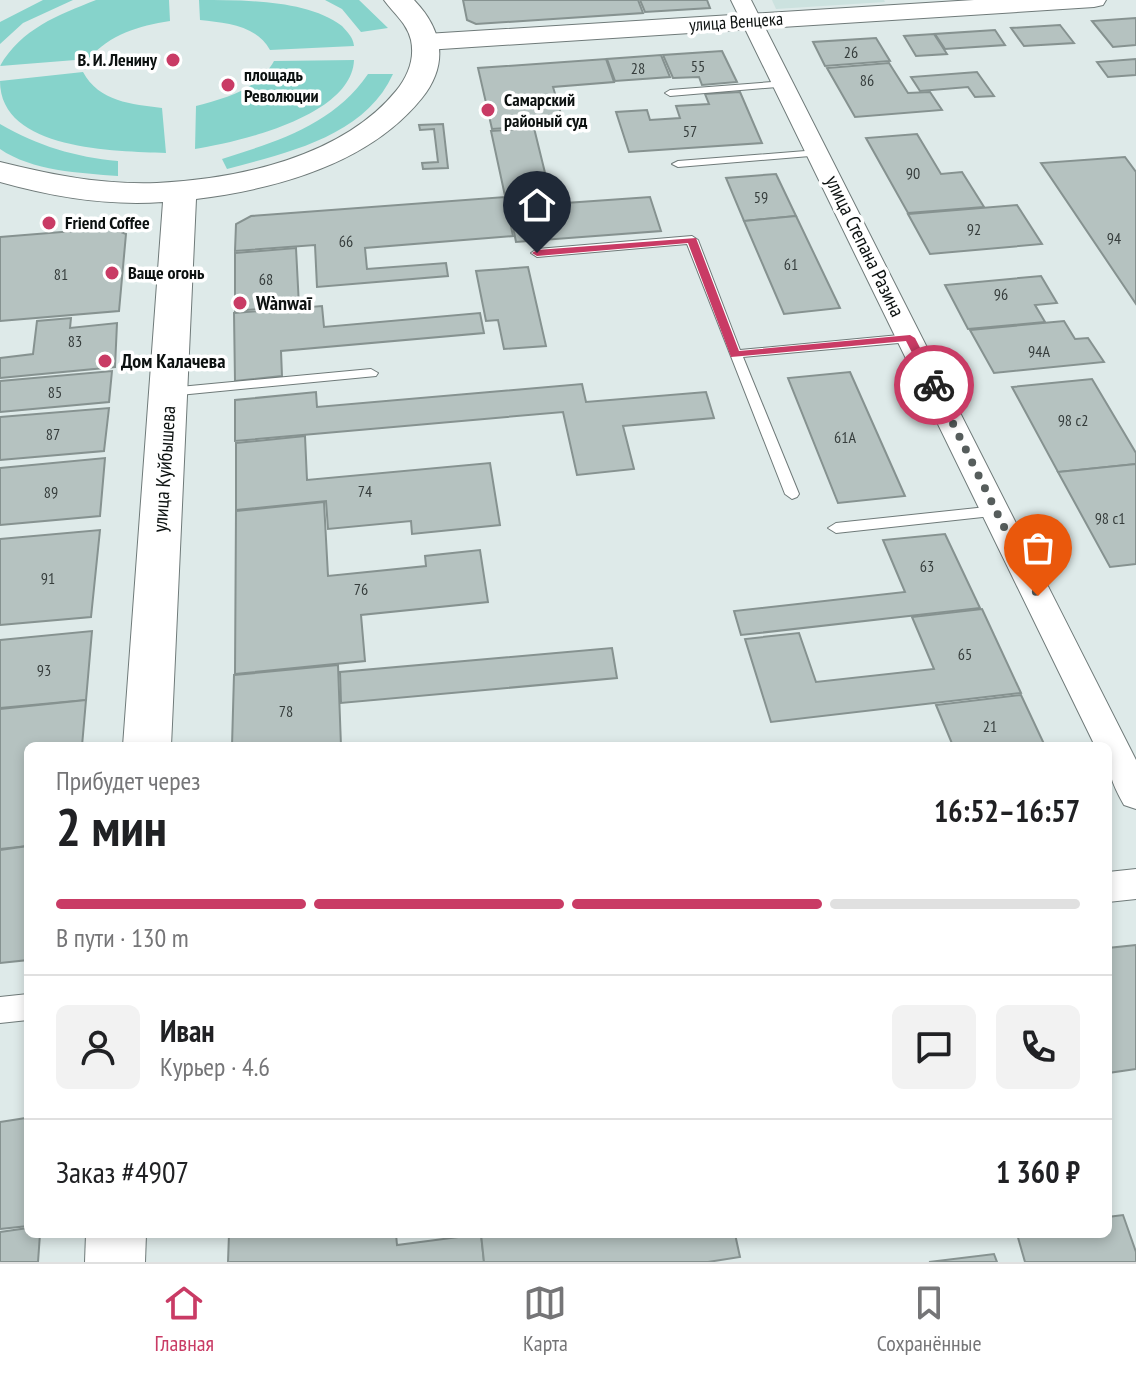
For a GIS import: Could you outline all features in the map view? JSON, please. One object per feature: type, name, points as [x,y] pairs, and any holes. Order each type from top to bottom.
[{"type":"main road","points":[[0,172],[90,190],[180,191],[276,171],[338,149],[365,135],[402,107],[429,61],[421,26],[398,0]]},
{"type":"main road","name":"улица Куйбышева","points":[[147,742],[180,191]]},
{"type":"main road","points":[[115,1262],[116,1238]]},
{"type":"street","name":"улица Венцека","points":[[426,42],[747,10],[1094,0]]},
{"type":"street","name":"улица Степана Разина","points":[[747,10],[1110,742]]},
{"type":"street","name":"улица Степана Разина","points":[[1112,746],[1136,795]]},
{"type":"street","points":[[1112,887],[1136,884]]},
{"type":"street","points":[[0,1010],[24,1007]]},
{"type":"lane","points":[[670,93],[785,84]]},
{"type":"lane","points":[[678,164],[818,153]]},
{"type":"lane","points":[[537,253],[692,240],[792,494]]},
{"type":"lane","points":[[735,354],[910,338]]},
{"type":"lane","points":[[169,392],[371,373]]},
{"type":"lane","points":[[836,528],[996,511]]},
{"type":"shaded area","points":[[43,0],[73,0],[23,23],[0,44],[0,22]]},
{"type":"shaded area","points":[[96,0],[169,0],[170,21],[126,32],[106,43],[88,59],[0,66],[30,33],[54,18]]},
{"type":"shaded area","points":[[199,0],[275,3],[312,11],[342,26],[354,46],[270,50],[249,30],[200,20]]},
{"type":"shaded area","points":[[325,0],[359,0],[388,28],[361,32],[342,9]]},
{"type":"shaded area","points":[[772,0],[884,0],[885,2],[776,9]]},
{"type":"shaded area","points":[[354,60],[348,80],[334,97],[314,111],[264,133],[195,149],[196,106],[250,86],[274,61]]},
{"type":"shaded area","points":[[83,72],[107,96],[162,108],[166,153],[119,151],[64,142],[39,134],[19,122],[5,104],[0,81]]},
{"type":"shaded area","points":[[368,74],[393,74],[364,113],[344,127],[299,148],[227,169],[222,159],[284,138],[321,119],[354,92]]},
{"type":"shaded area","points":[[0,124],[57,149],[118,161],[118,176],[57,170],[13,156],[0,149]]},
{"type":"building","points":[[463,0],[638,0],[643,13],[476,24],[467,20]]},
{"type":"building","points":[[640,0],[707,0],[710,8],[645,12]]},
{"type":"building","points":[[1136,18],[1136,45],[1113,47],[1092,21]]},
{"type":"building","points":[[1060,25],[1074,43],[1024,46],[1011,28]]},
{"type":"building","points":[[995,30],[1005,45],[945,49],[935,34]]},
{"type":"building","points":[[934,34],[947,54],[916,56],[904,36]]},
{"type":"building","points":[[876,38],[890,61],[825,66],[813,42]]},
{"type":"building","points":[[722,51],[737,82],[702,85],[699,77],[673,78],[663,55]]},
{"type":"building","points":[[661,55],[670,77],[615,81],[607,59]]},
{"type":"building","points":[[606,59],[614,82],[553,87],[564,124],[492,129],[478,68]]},
{"type":"building","points":[[1136,59],[1136,75],[1108,77],[1097,62]]},
{"type":"building","points":[[889,63],[908,93],[930,92],[942,110],[855,117],[827,68]]},
{"type":"building","points":[[977,72],[994,96],[975,97],[968,87],[920,91],[911,77]]},
{"type":"building","points":[[740,92],[762,143],[629,152],[616,112],[647,110],[650,120],[680,118],[676,106],[709,104],[705,94]]},
{"type":"building","points":[[443,124],[448,168],[423,169],[422,163],[438,162],[434,129],[420,130],[419,125]]},
{"type":"building","points":[[534,128],[550,193],[505,196],[491,131]]},
{"type":"building","points":[[917,134],[941,174],[962,172],[984,207],[908,213],[866,138]]},
{"type":"building","points":[[1125,157],[1136,172],[1136,304],[1041,163]]},
{"type":"building","points":[[776,174],[796,216],[744,221],[726,178]]},
{"type":"building","points":[[505,197],[513,236],[365,248],[367,269],[446,263],[448,276],[317,287],[315,245],[235,251],[236,224],[251,216]]},
{"type":"building","points":[[650,197],[661,231],[516,242],[509,207]]},
{"type":"building","points":[[1017,205],[1042,244],[930,254],[908,214]]},
{"type":"building","points":[[796,216],[840,308],[784,314],[744,221]]},
{"type":"building","points":[[111,228],[126,234],[119,311],[0,321],[0,237]]},
{"type":"building","points":[[296,248],[299,306],[235,311],[235,253]]},
{"type":"building","points":[[528,267],[546,346],[504,349],[498,320],[486,321],[476,271]]},
{"type":"building","points":[[1041,276],[1057,303],[1035,305],[1045,322],[968,329],[945,285]]},
{"type":"building","points":[[322,306],[324,327],[480,313],[484,333],[281,351],[282,376],[235,381],[234,313]]},
{"type":"building","points":[[71,318],[70,328],[117,323],[115,367],[0,378],[0,358],[33,354],[37,321]]},
{"type":"building","points":[[1064,321],[1075,339],[1088,338],[1104,362],[994,373],[970,330]]},
{"type":"building","points":[[112,371],[109,402],[0,412],[0,381]]},
{"type":"building","points":[[850,372],[905,496],[838,503],[788,378]]},
{"type":"building","points":[[1092,379],[1136,453],[1136,464],[1058,472],[1012,387]]},
{"type":"building","points":[[582,384],[586,402],[706,392],[714,418],[623,426],[634,469],[577,475],[563,412],[235,441],[235,400],[316,392],[317,407]]},
{"type":"building","points":[[109,408],[104,451],[0,460],[0,417]]},
{"type":"building","points":[[305,436],[307,480],[490,463],[500,525],[412,534],[411,521],[328,529],[326,501],[236,510],[236,443]]},
{"type":"building","points":[[105,458],[100,516],[0,525],[0,468]]},
{"type":"building","points":[[1136,464],[1136,564],[1110,567],[1058,472]]},
{"type":"building","points":[[324,502],[328,576],[426,566],[425,556],[480,550],[488,602],[361,615],[365,661],[235,674],[236,511]]},
{"type":"building","points":[[100,530],[91,617],[0,625],[0,539]]},
{"type":"building","points":[[945,534],[980,608],[741,635],[734,611],[905,592],[883,540]]},
{"type":"building","points":[[982,609],[1021,693],[771,722],[745,639],[799,633],[816,682],[934,669],[912,617]]},
{"type":"building","points":[[92,631],[86,700],[0,708],[0,640]]},
{"type":"building","points":[[612,648],[617,678],[341,703],[340,672]]},
{"type":"building","points":[[338,665],[341,742],[232,742],[234,675]]},
{"type":"building","points":[[1021,695],[1043,742],[951,742],[936,705]]},
{"type":"building","points":[[86,700],[82,742],[24,742],[24,846],[0,849],[0,709]]},
{"type":"building","points":[[24,847],[24,960],[0,963],[0,850]]},
{"type":"building","points":[[1136,945],[1136,1069],[1112,1072],[1112,948]]},
{"type":"building","points":[[24,1118],[24,1226],[0,1229],[0,1122]]},
{"type":"building","points":[[1123,1215],[1136,1252],[1136,1262],[1025,1262],[1018,1238],[1112,1238],[1112,1216]]},
{"type":"building","points":[[24,1229],[24,1238],[40,1238],[38,1262],[0,1262],[0,1232]]},
{"type":"building","points":[[229,1238],[396,1238],[397,1245],[450,1238],[481,1238],[484,1262],[228,1262]]},
{"type":"building","points":[[481,1238],[736,1238],[740,1257],[708,1262],[484,1262]]},
{"type":"building","points":[[994,1254],[997,1262],[929,1262]]},
{"type":"way so far","points":[[934,385],[1038,596]]},
{"type":"place","name":"В. И. Ленину","points":[[173,60]]},
{"type":"place","name":"площадь Революции","points":[[228,85]]},
{"type":"place","name":"Самарский районый суд","points":[[488,110]]},
{"type":"place","name":"Friend Coffee","points":[[49,223]]},
{"type":"place","name":"Ваще огонь","points":[[112,273]]},
{"type":"place","name":"Wànwaī","points":[[240,303]]},
{"type":"place","name":"Дом Калачева","points":[[105,361]]},
{"type":"route","points":[[537,253],[692,240],[735,354],[910,338],[934,385]]}]
